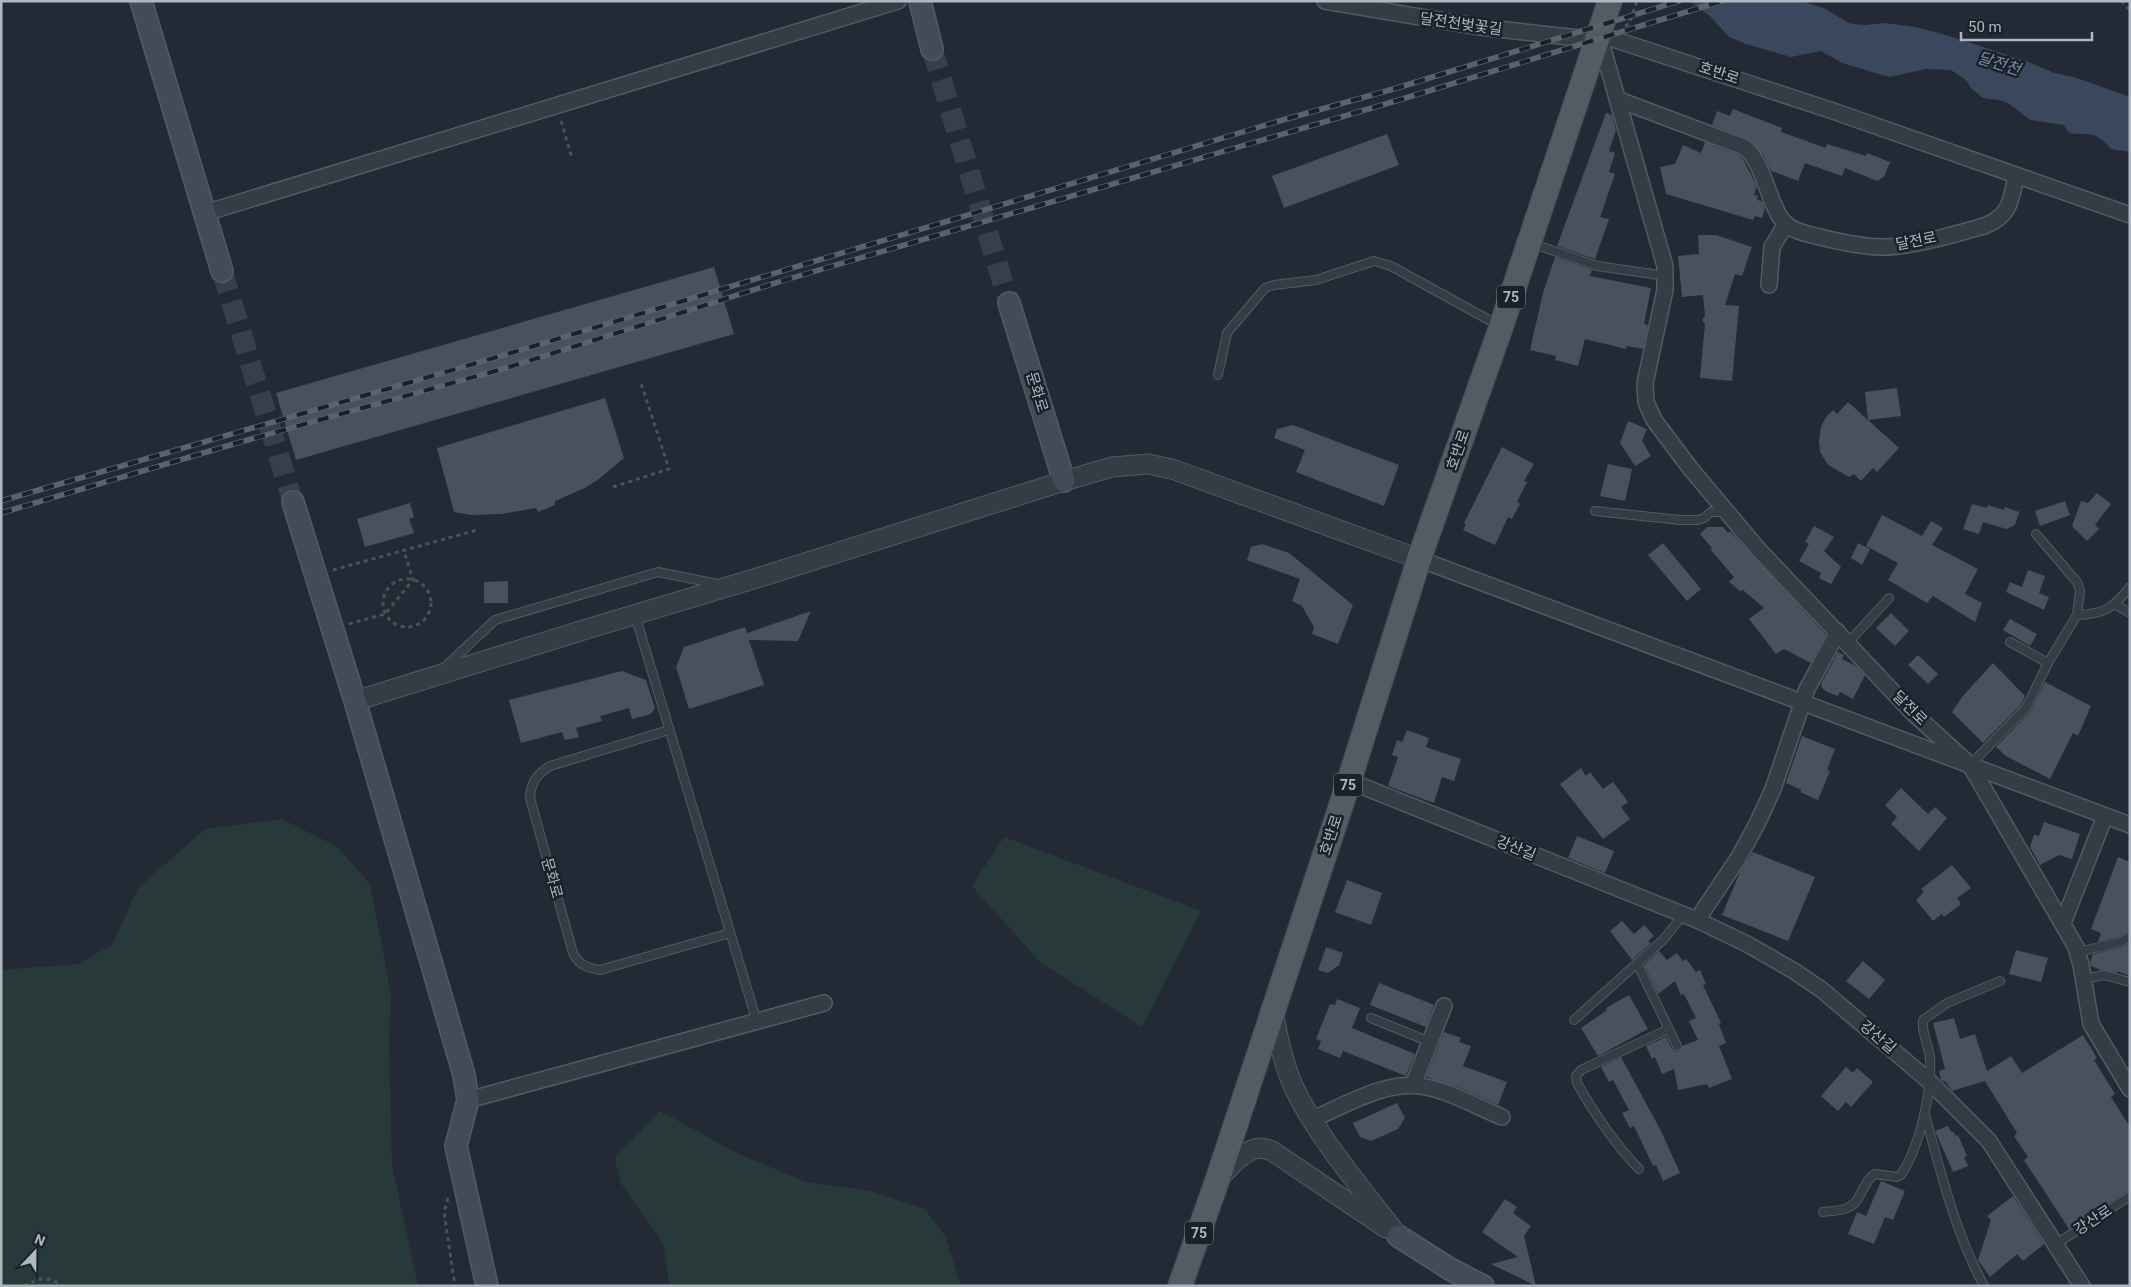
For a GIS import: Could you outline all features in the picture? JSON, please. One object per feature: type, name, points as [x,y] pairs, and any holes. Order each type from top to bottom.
[{"type":"main road","points":[[141,1],[222,271]]},
{"type":"main road","points":[[920,1],[932,49]]},
{"type":"main road","name":"75","points":[[1598,34],[1610,1]]},
{"type":"main road","name":"호반로","points":[[1180,1286],[1218,1181],[1420,558],[1501,327],[1598,34]]},
{"type":"main road","name":"문화로","points":[[1009,303],[1064,481]]},
{"type":"main road","points":[[293,502],[355,701],[464,1075],[468,1100],[456,1146],[486,1286]]},
{"type":"main road","points":[[1398,1236],[1442,1264],[1483,1286]]},
{"type":"street","points":[[205,213],[898,1]]},
{"type":"street","name":"달전천벚꽃길","points":[[1325,1],[1480,27],[1578,38],[1598,34]]},
{"type":"street","name":"달전로","points":[[1598,34],[1619,100],[1663,255],[1666,276],[1646,376],[1646,402],[1654,420],[1690,468],[1758,549],[1912,712],[1970,765],[2063,923],[2078,952],[2091,1024],[2130,1089]]},
{"type":"street","name":"호반로","points":[[1598,34],[1833,111],[2130,215]]},
{"type":"street","points":[[1619,100],[1716,136],[1749,151],[1777,212],[1786,224],[1772,247],[1769,286]]},
{"type":"street","name":"달전로","points":[[1786,224],[1800,232],[1836,241],[1883,247],[1901,245],[1996,222],[2004,215],[2009,206],[2016,176]]},
{"type":"street","points":[[355,701],[1064,481],[1112,467],[1148,464],[1199,478],[1420,558],[2130,825]]},
{"type":"street","points":[[1690,918],[1739,857],[1774,790],[1807,689],[1843,637]]},
{"type":"street","name":"강산길","points":[[1349,781],[1690,918],[1747,944],[1794,971],[1822,990],[1929,1081],[1989,1141],[2082,1286]]},
{"type":"street","points":[[2063,923],[2105,816]]},
{"type":"street","points":[[468,1100],[824,1003]]},
{"type":"street","points":[[1413,1085],[1444,1006]]},
{"type":"street","points":[[1273,1010],[1282,1057],[1292,1082],[1313,1119],[1398,1236]]},
{"type":"street","points":[[1313,1119],[1375,1092],[1396,1086],[1413,1085],[1438,1090],[1502,1117]]},
{"type":"street","points":[[1218,1181],[1250,1151],[1260,1148],[1272,1151],[1398,1236]]},
{"type":"lane","points":[[1529,242],[1597,266],[1666,276]]},
{"type":"lane","points":[[1218,375],[1227,333],[1264,288],[1316,280],[1374,261],[1391,266],[1501,327]]},
{"type":"lane","points":[[1595,511],[1689,520],[1704,518],[1711,512],[1728,512]]},
{"type":"lane","points":[[1970,765],[2026,708],[2048,664],[2077,614],[2080,603],[2077,582],[2036,534]]},
{"type":"lane","points":[[435,676],[495,620],[658,572],[730,586]]},
{"type":"lane","points":[[2077,614],[2100,612],[2116,605],[2130,587]]},
{"type":"lane","points":[[1843,637],[1889,598]]},
{"type":"lane","points":[[2116,605],[2130,613]]},
{"type":"lane","points":[[635,615],[757,1022]]},
{"type":"lane","points":[[2010,642],[2048,664]]},
{"type":"lane","name":"문화로","points":[[669,730],[550,766],[540,773],[534,781],[530,798],[573,953],[578,963],[600,970],[730,933]]},
{"type":"lane","points":[[1574,1020],[1690,918]]},
{"type":"lane","points":[[2078,952],[2121,942],[2130,936]]},
{"type":"lane","points":[[1637,963],[1677,1046]]},
{"type":"lane","points":[[2083,979],[2104,975],[2130,982]]},
{"type":"lane","points":[[1823,1212],[1847,1208],[1853,1205],[1868,1181],[1875,1174],[1896,1177],[1902,1174],[1915,1144],[1924,1113],[1929,1081],[1929,1053],[1922,1023],[1925,1018],[1947,1002],[2000,981]]},
{"type":"lane","points":[[1371,1018],[1430,1042]]},
{"type":"lane","points":[[1639,1170],[1598,1120],[1577,1083],[1576,1076],[1581,1070],[1669,1029]]},
{"type":"lane","points":[[1924,1113],[1945,1190],[1968,1255],[1984,1286]]},
{"type":"lane","name":"강산로","points":[[2056,1244],[2130,1196]]},
{"type":"path","points":[[1629,24],[1637,1]]},
{"type":"path","points":[[2121,1],[2130,10]]},
{"type":"path","points":[[556,106],[572,158]]},
{"type":"path","points":[[613,487],[669,470],[641,383]]},
{"type":"path","points":[[316,575],[477,530]]},
{"type":"path","points":[[404,551],[413,580]]},
{"type":"path","points":[[404,579],[413,580],[426,588],[431,604],[431,613],[418,624],[411,627],[396,624],[385,614],[383,599],[390,586],[404,579]]},
{"type":"path","points":[[332,628],[385,614],[413,580]]},
{"type":"path","points":[[24,1286],[41,1277],[53,1279],[62,1286]]},
{"type":"shaded area","points":[[282,819],[338,847],[370,884],[391,994],[389,1042],[392,1165],[418,1286],[1,1286],[1,970],[77,964],[112,945],[138,888],[205,829]]},
{"type":"shaded area","points":[[1004,837],[1201,911],[1142,1027],[1040,962],[972,886]]},
{"type":"shaded area","points":[[660,1111],[735,1152],[806,1182],[871,1191],[925,1209],[945,1236],[961,1286],[670,1286],[663,1243],[620,1182],[615,1158]]},
{"type":"water","name":"달전천","points":[[1690,1],[1801,1],[1826,9],[1853,24],[1885,23],[1915,27],[2026,61],[2054,73],[2074,77],[2130,97],[2130,152],[2111,149],[2096,136],[2069,133],[2064,125],[2030,120],[2008,103],[1983,98],[1971,88],[1966,80],[1951,70],[1926,69],[1889,77],[1842,63],[1821,51],[1791,57],[1746,44],[1729,37],[1711,17]]},
{"type":"building","points":[[1733,109],[1782,128],[1781,132],[1826,148],[1827,144],[1866,156],[1867,153],[1890,162],[1884,177],[1877,181],[1845,168],[1842,176],[1805,163],[1798,181],[1771,171],[1764,156],[1750,140],[1712,125],[1717,111],[1730,116]]},
{"type":"building","points":[[1606,113],[1612,115],[1616,130],[1609,151],[1615,153],[1609,172],[1615,174],[1600,217],[1609,219],[1595,259],[1557,246]]},
{"type":"building","points":[[1387,134],[1399,165],[1284,208],[1272,176]]},
{"type":"building","points":[[1705,142],[1739,155],[1743,159],[1757,186],[1754,195],[1758,196],[1757,200],[1762,201],[1765,208],[1762,218],[1755,216],[1753,220],[1666,194],[1660,167],[1675,164],[1683,145],[1701,153]]},
{"type":"building","points":[[1698,235],[1716,235],[1752,247],[1742,276],[1735,274],[1725,305],[1739,306],[1732,381],[1700,378],[1705,324],[1702,320],[1705,316],[1703,295],[1682,297],[1678,256],[1699,254]]},
{"type":"building","points":[[1555,257],[1592,270],[1590,276],[1651,288],[1644,324],[1648,325],[1643,349],[1627,346],[1626,349],[1585,339],[1578,366],[1555,360],[1556,356],[1530,350],[1543,293]]},
{"type":"building","points":[[714,267],[734,334],[296,460],[276,393]]},
{"type":"building","points":[[1897,388],[1901,416],[1868,420],[1865,392]]},
{"type":"building","points":[[605,398],[624,458],[599,479],[585,488],[555,501],[555,505],[538,512],[536,508],[501,514],[471,515],[454,512],[437,448]]},
{"type":"building","points":[[1848,402],[1899,448],[1877,472],[1873,468],[1861,481],[1854,474],[1849,477],[1828,465],[1820,452],[1821,427],[1826,417],[1833,410],[1837,414]]},
{"type":"building","points":[[1628,421],[1647,429],[1642,441],[1651,456],[1635,466],[1620,443]]},
{"type":"building","points":[[1293,425],[1399,465],[1384,506],[1296,472],[1305,450],[1274,438],[1277,429]]},
{"type":"building","points":[[1502,447],[1534,464],[1524,481],[1527,482],[1517,502],[1520,504],[1512,519],[1508,517],[1495,545],[1463,530],[1466,524],[1464,523]]},
{"type":"building","points":[[1608,464],[1632,469],[1625,501],[1600,496]]},
{"type":"building","points":[[2097,493],[2111,504],[2095,525],[2099,529],[2087,541],[2072,526],[2081,501],[2088,503]]},
{"type":"building","points":[[2065,501],[2070,515],[2040,526],[2035,511]]},
{"type":"building","points":[[410,503],[414,517],[409,519],[414,533],[365,547],[357,519]]},
{"type":"building","points":[[1972,504],[1987,508],[1988,505],[2004,510],[2005,507],[2019,512],[2015,525],[2006,529],[1983,522],[1979,534],[1963,529]]},
{"type":"building","points":[[1882,515],[1922,536],[1931,521],[1943,528],[1932,545],[1978,569],[1965,594],[1982,603],[1975,622],[1933,596],[1927,603],[1888,580],[1898,563],[1866,546]]},
{"type":"building","points":[[1814,526],[1834,537],[1824,551],[1841,567],[1831,584],[1819,578],[1821,573],[1799,561],[1809,544],[1805,542]]},
{"type":"building","points":[[1707,527],[1723,527],[1728,533],[1730,531],[1826,635],[1811,663],[1784,649],[1776,654],[1749,619],[1764,608],[1743,590],[1740,591],[1729,582],[1734,577],[1700,534]]},
{"type":"building","points":[[1663,543],[1701,589],[1687,601],[1648,555]]},
{"type":"building","points":[[1858,543],[1870,549],[1862,565],[1851,558]]},
{"type":"building","points":[[1262,544],[1289,553],[1353,605],[1338,644],[1312,634],[1314,627],[1302,606],[1292,601],[1300,579],[1247,560],[1251,547]]},
{"type":"building","points":[[2028,570],[2045,576],[2039,593],[2049,597],[2044,610],[2006,592],[2010,582],[2022,587]]},
{"type":"building","points":[[508,581],[508,603],[484,603],[484,582]]},
{"type":"building","points":[[811,611],[798,641],[749,640],[764,685],[689,709],[676,667],[684,647],[745,627],[747,633]]},
{"type":"building","points":[[1891,613],[1909,631],[1895,646],[1876,628]]},
{"type":"building","points":[[2010,619],[2037,634],[2030,646],[2003,630]]},
{"type":"building","points":[[1838,652],[1844,655],[1842,659],[1854,665],[1865,675],[1853,699],[1840,692],[1838,696],[1822,688],[1821,684]]},
{"type":"building","points":[[1918,655],[1938,674],[1928,684],[1908,665]]},
{"type":"building","points":[[1993,663],[2025,696],[2021,705],[1983,743],[1952,712],[1962,697]]},
{"type":"building","points":[[622,671],[646,680],[655,708],[651,714],[632,719],[629,708],[600,716],[602,721],[576,728],[579,737],[565,740],[562,732],[521,743],[509,700]]},
{"type":"building","points":[[2045,682],[2091,706],[2078,736],[2073,733],[2050,779],[2006,756],[1996,747],[2030,712]]},
{"type":"building","points":[[1407,730],[1429,738],[1426,747],[1461,759],[1454,781],[1442,777],[1434,803],[1388,786],[1398,757],[1392,755],[1397,740],[1402,742]]},
{"type":"building","points":[[1802,736],[1835,749],[1827,770],[1830,771],[1818,800],[1786,783]]},
{"type":"building","points":[[1581,768],[1586,776],[1590,772],[1603,789],[1613,782],[1628,802],[1621,807],[1630,819],[1603,839],[1560,784]]},
{"type":"building","points":[[1901,788],[1928,814],[1935,807],[1947,818],[1919,851],[1891,824],[1897,817],[1885,805]]},
{"type":"building","points":[[2044,822],[2080,834],[2072,859],[2059,855],[2040,865],[2030,847],[2034,835],[2039,836]]},
{"type":"building","points":[[1577,836],[1614,851],[1605,873],[1568,858]]},
{"type":"building","points":[[1753,852],[1815,877],[1788,941],[1722,915],[1740,872]]},
{"type":"building","points":[[2118,857],[2130,862],[2130,930],[2119,937],[2098,942],[2101,933],[2091,929]]},
{"type":"building","points":[[1952,865],[1971,888],[1957,898],[1961,904],[1944,917],[1942,914],[1933,921],[1916,900],[1924,892],[1921,889]]},
{"type":"building","points":[[1347,880],[1382,893],[1371,925],[1335,912]]},
{"type":"building","points":[[1622,921],[1634,934],[1644,925],[1654,936],[1648,941],[1651,943],[1632,960],[1610,931]]},
{"type":"building","points":[[2130,943],[2130,976],[2117,971],[2117,973],[2101,970],[2091,966],[2090,962],[2093,954],[2123,947]]},
{"type":"building","points":[[1326,947],[1343,953],[1339,965],[1328,973],[1318,970]]},
{"type":"building","points":[[2016,950],[2048,958],[2041,982],[2009,974]]},
{"type":"building","points":[[1659,951],[1667,960],[1677,953],[1683,961],[1686,959],[1696,972],[1700,970],[1706,984],[1703,985],[1721,1023],[1719,1024],[1726,1043],[1719,1046],[1732,1079],[1709,1088],[1707,1084],[1678,1090],[1674,1069],[1662,1074],[1655,1057],[1652,1059],[1646,1046],[1666,1037],[1672,1049],[1676,1052],[1681,1050],[1682,1046],[1698,1040],[1689,1021],[1696,1018],[1684,994],[1681,995],[1675,981],[1658,994],[1644,965]]},
{"type":"building","points":[[1863,961],[1885,980],[1869,999],[1846,981]]},
{"type":"building","points":[[1379,983],[1434,1005],[1426,1027],[1370,1005]]},
{"type":"building","points":[[1629,995],[1648,1029],[1598,1056],[1581,1028],[1607,1010],[1606,1008]]},
{"type":"building","points":[[1337,999],[1360,1008],[1352,1028],[1415,1054],[1406,1076],[1343,1051],[1340,1058],[1318,1049],[1321,1041],[1316,1039],[1330,1004],[1335,1005]]},
{"type":"building","points":[[1954,1018],[1960,1039],[1975,1034],[1987,1071],[2011,1056],[2022,1073],[2083,1035],[2097,1058],[2094,1060],[2115,1094],[2111,1097],[2130,1127],[2130,1190],[2069,1229],[2024,1160],[2028,1157],[2014,1136],[2017,1133],[1985,1081],[1952,1091],[1946,1082],[1941,1080],[1939,1071],[1945,1069],[1933,1023]]},
{"type":"building","points":[[1444,1032],[1461,1038],[1459,1042],[1471,1046],[1463,1066],[1507,1082],[1498,1105],[1458,1087],[1426,1077]]},
{"type":"building","points":[[1621,1057],[1661,1131],[1680,1173],[1663,1181],[1656,1165],[1653,1166],[1634,1126],[1630,1128],[1622,1113],[1629,1110],[1613,1080],[1609,1082],[1601,1067]]},
{"type":"building","points":[[1846,1067],[1853,1073],[1857,1068],[1873,1082],[1851,1107],[1846,1102],[1838,1111],[1821,1096]]},
{"type":"building","points":[[1397,1103],[1405,1118],[1398,1129],[1371,1141],[1360,1137],[1353,1123]]},
{"type":"building","points":[[1948,1126],[1951,1132],[1953,1131],[1956,1136],[1958,1135],[1967,1156],[1964,1157],[1968,1166],[1953,1172],[1935,1131]]},
{"type":"building","points":[[1881,1181],[1905,1191],[1893,1220],[1885,1217],[1874,1244],[1848,1234],[1857,1212],[1866,1216]]},
{"type":"building","points":[[2013,1196],[2044,1244],[2023,1261],[2017,1254],[1990,1277],[1978,1260],[1991,1220],[1987,1216]]},
{"type":"building","points":[[1505,1199],[1517,1207],[1513,1213],[1531,1226],[1524,1236],[1536,1286],[1491,1264],[1518,1257],[1482,1232]]},
{"type":"tunnel","points":[[932,49],[1009,303]]},
{"type":"tunnel","points":[[222,271],[293,502]]},
{"type":"railway","points":[[1,501],[504,355],[1279,121],[1397,88],[1679,1]]},
{"type":"railway","points":[[1,513],[237,443],[506,368],[785,280],[1399,100],[1722,1]]}]
